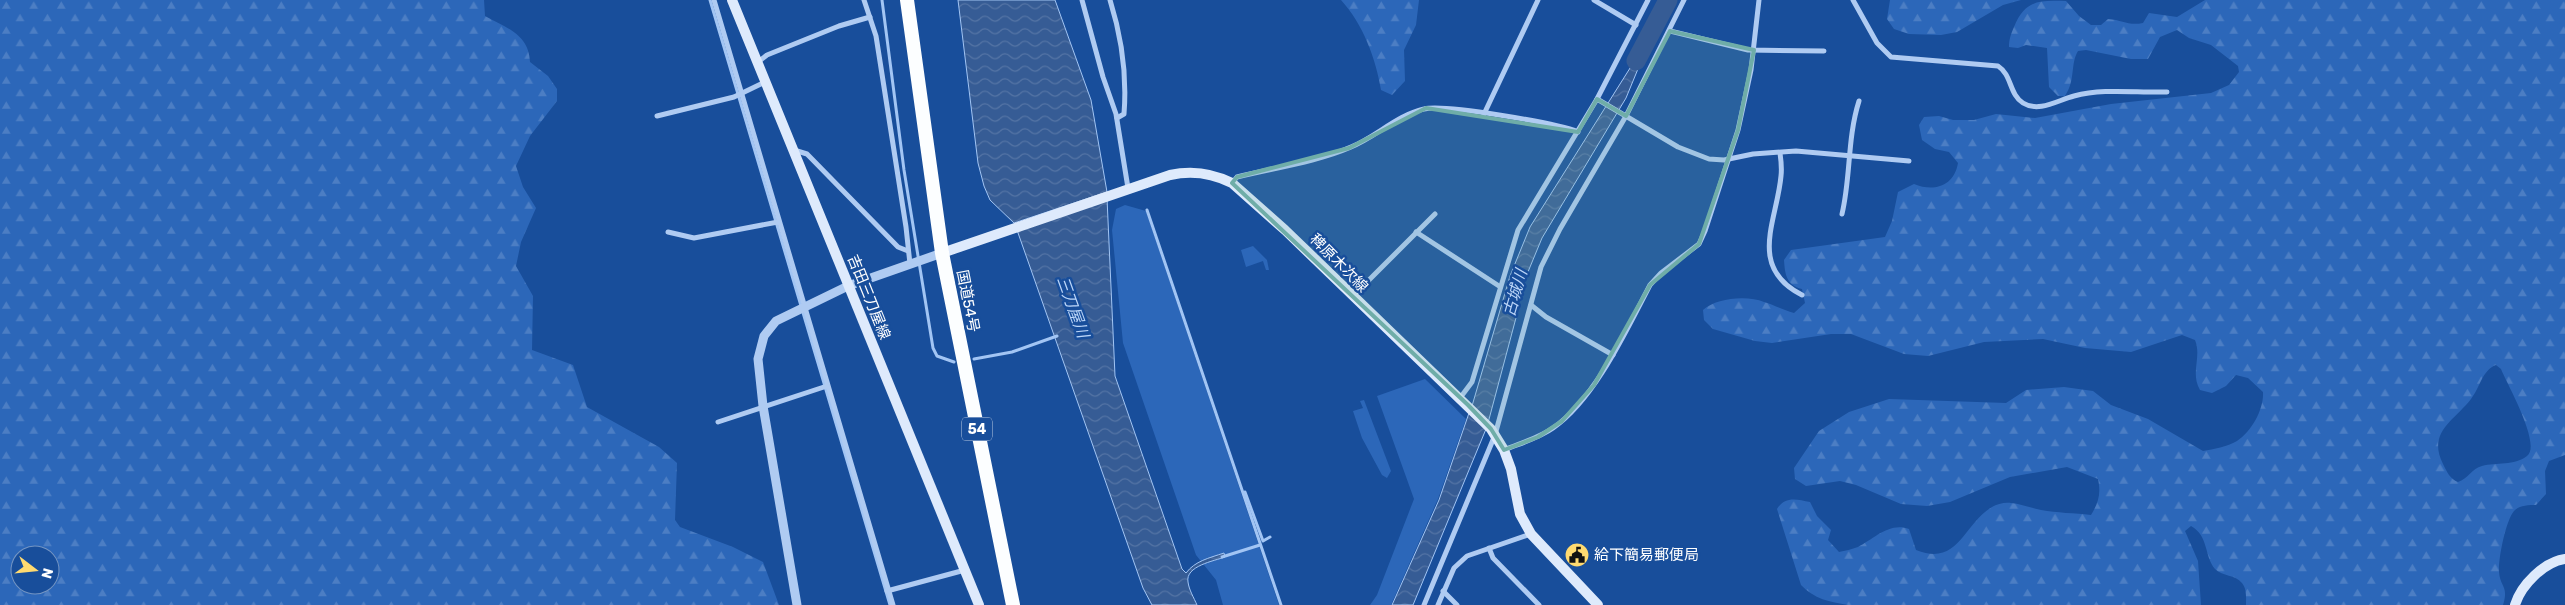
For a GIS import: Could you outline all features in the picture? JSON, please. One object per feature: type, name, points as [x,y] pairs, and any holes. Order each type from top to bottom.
[{"type":"highway","name":"国道54号","points":[[907,0],[942,253],[1013,605]]},
{"type":"main road","name":"吉田三刀屋線","points":[[732,0],[979,605]]},
{"type":"main road","name":"稗原木次線","points":[[942,253],[1125,189],[1184,172],[1210,175],[1232,183],[1285,230],[1493,432],[1504,450],[1511,469],[1520,514],[1531,534],[1598,605]]},
{"type":"main road","points":[[2515,605],[2526,586],[2546,567],[2565,559]]},
{"type":"street","points":[[714,0],[801,309],[827,386],[893,605]]},
{"type":"street","points":[[864,0],[876,36],[911,264]]},
{"type":"street","points":[[1082,0],[1103,77],[1117,118],[1125,189]]},
{"type":"street","points":[[1110,0],[1118,27],[1123,78],[1124,114],[1117,118]]},
{"type":"street","points":[[1484,114],[1538,0]]},
{"type":"street","points":[[1594,0],[1636,25]]},
{"type":"street","points":[[1464,402],[1472,382],[1499,286],[1518,230],[1598,100],[1648,0]]},
{"type":"street","points":[[1424,605],[1493,432],[1541,267],[1670,31],[1684,0]]},
{"type":"street","points":[[1504,450],[1538,437],[1562,420],[1594,385],[1613,355],[1650,285],[1661,273],[1689,253],[1702,239],[1738,130],[1754,50],[1759,0]]},
{"type":"street","points":[[1853,0],[1878,44],[1891,57],[1998,66],[2006,72],[2020,100],[2031,106],[2041,107],[2075,96],[2108,91],[2167,92]]},
{"type":"street","points":[[758,62],[766,55],[870,17]]},
{"type":"street","points":[[1670,31],[1738,49],[1824,51]]},
{"type":"street","points":[[657,116],[734,97],[766,82]]},
{"type":"street","points":[[1598,100],[1678,147],[1709,159],[1814,151],[1909,161]]},
{"type":"street","points":[[1842,214],[1850,169],[1848,155],[1859,101]]},
{"type":"street","points":[[1232,183],[1237,177],[1349,148],[1414,112],[1426,108],[1484,114],[1578,132]]},
{"type":"street","points":[[794,150],[807,154],[898,247],[908,251]]},
{"type":"street","points":[[1780,153],[1781,176],[1769,232],[1771,264],[1777,277],[1784,285],[1802,295]]},
{"type":"street","points":[[1352,297],[1435,214]]},
{"type":"street","points":[[668,232],[694,238],[778,222]]},
{"type":"street","points":[[1416,232],[1499,286]]},
{"type":"street","points":[[797,605],[762,406],[758,359],[764,336],[776,322],[848,286],[942,253]]},
{"type":"street","points":[[1531,305],[1546,317],[1613,355]]},
{"type":"street","points":[[718,422],[827,386]]},
{"type":"street","points":[[1438,605],[1450,575],[1467,556],[1531,534]]},
{"type":"street","points":[[1489,548],[1493,558],[1540,605]]},
{"type":"street","points":[[888,591],[965,570]]},
{"type":"street","points":[[1443,591],[1457,605]]},
{"type":"highlighted area","points":[[1670,31],[1754,50],[1738,130],[1699,244],[1650,285],[1594,385],[1562,421],[1538,437],[1504,450],[1491,429],[1468,405],[1232,183],[1237,177],[1349,148],[1426,108],[1578,132],[1597,99],[1626,116]]},
{"type":"green space","points":[[0,0],[484,0],[485,16],[508,28],[521,38],[529,52],[530,62],[548,76],[557,89],[557,101],[530,136],[516,166],[523,187],[536,208],[521,242],[516,266],[533,296],[532,350],[573,365],[587,407],[659,447],[677,463],[675,520],[680,527],[733,547],[763,562],[779,605],[0,605]]},
{"type":"green space","points":[[1341,0],[1419,0],[1416,25],[1404,50],[1405,81],[1392,95],[1381,90],[1376,66],[1367,42],[1356,20]]},
{"type":"green space","points":[[1890,0],[2021,0],[2003,5],[1957,32],[1941,35],[1909,34],[1894,29],[1887,19]]},
{"type":"green space","points":[[2205,0],[2565,0],[2565,455],[2549,461],[2545,471],[2546,494],[2536,505],[2516,509],[2508,522],[2499,566],[2500,577],[2505,590],[2503,605],[2246,605],[2244,585],[2236,578],[2218,572],[2215,569],[2201,535],[2191,526],[2185,531],[2198,561],[2201,605],[1848,605],[1829,601],[1811,594],[1801,585],[1777,509],[1787,500],[1796,499],[1810,502],[1817,516],[1831,530],[1828,540],[1839,552],[1858,547],[1882,532],[1902,527],[1909,529],[1916,550],[1930,554],[1942,553],[1951,548],[1982,514],[1999,504],[2011,503],[2047,511],[2091,515],[2099,497],[2098,479],[2067,467],[2010,477],[1950,502],[1927,506],[1901,504],[1856,485],[1840,481],[1806,486],[1795,479],[1794,468],[1819,431],[1849,412],[1889,399],[2006,403],[2026,390],[2064,387],[2093,391],[2111,405],[2148,419],[2203,451],[2220,448],[2237,441],[2252,426],[2259,412],[2263,392],[2248,378],[2236,375],[2226,386],[2212,393],[2200,390],[2196,377],[2197,346],[2195,340],[2182,335],[2131,352],[2085,348],[2043,339],[1984,342],[1928,356],[1904,354],[1851,334],[1831,334],[1772,343],[1755,341],[1713,329],[1704,320],[1703,310],[1709,306],[1724,300],[1741,298],[1768,303],[1794,313],[1805,303],[1802,289],[1793,285],[1787,278],[1784,260],[1791,250],[1885,237],[1892,221],[1898,192],[1914,184],[1928,187],[1942,186],[1952,178],[1958,163],[1949,152],[1935,149],[1922,140],[1919,125],[1924,117],[1939,116],[1953,120],[1974,120],[1996,114],[2035,118],[2111,104],[2211,93],[2229,85],[2239,72],[2238,66],[2211,45],[2189,38],[2177,30],[2160,37],[2148,59],[2131,59],[2086,50],[2078,51],[2074,61],[2071,84],[2065,96],[2058,96],[2049,87],[2047,48],[2026,45],[2018,48],[2009,47],[2010,37],[2018,18],[2028,7],[2041,2],[2066,1],[2079,16],[2091,25],[2101,25],[2108,19],[2133,24],[2143,23],[2149,13],[2177,17]],"holes":[[[2496,365],[2501,369],[2522,414],[2530,440],[2530,450],[2527,456],[2522,459],[2479,467],[2465,479],[2458,482],[2455,481],[2447,472],[2439,453],[2438,443],[2440,435],[2474,395],[2487,371]]]},
{"type":"green space","points":[[1125,205],[1146,211],[1279,605],[1223,605],[1216,580],[1196,555],[1123,343],[1112,230],[1116,209]]},
{"type":"green space","points":[[1253,246],[1267,260],[1269,270],[1266,270],[1263,261],[1246,267],[1241,250]]},
{"type":"green space","points":[[1425,379],[1466,419],[1438,499],[1391,605],[1370,605],[1377,595],[1414,499],[1377,396]]},
{"type":"green space","points":[[1364,400],[1391,471],[1387,478],[1382,475],[1362,438],[1353,411],[1363,408],[1360,401]]},
{"type":"water","points":[[958,0],[1055,0],[1091,100],[1107,192],[1014,223],[990,200],[978,163]]},
{"type":"water","points":[[1654,30],[1626,98],[1542,238],[1518,296],[1517,314],[1488,423],[1472,406],[1510,276],[1530,227]]},
{"type":"water","name":"三刀屋川","points":[[1107,198],[1115,376],[1182,569],[1186,573],[1203,560],[1224,553],[1225,557],[1195,568],[1188,576],[1189,588],[1197,605],[1152,605],[1143,588],[1017,230]]},
{"type":"water","points":[[1469,413],[1486,429],[1413,605],[1392,605],[1439,500]]},
{"type":"waterway","points":[[710,0],[890,605]]},
{"type":"waterway","points":[[882,0],[904,170],[933,348],[937,356],[954,362]]},
{"type":"waterway","name":"古城川","points":[[1636,61],[1668,0]]},
{"type":"waterway","points":[[1147,210],[1281,605]]},
{"type":"waterway","points":[[974,359],[1012,352],[1057,336]]},
{"type":"waterway","points":[[1245,492],[1263,541],[1270,537]]},
{"type":"waterway","points":[[1222,557],[1260,545]]},
{"type":"place","name":"給下簡易郵便局","points":[[1577,555]]}]
